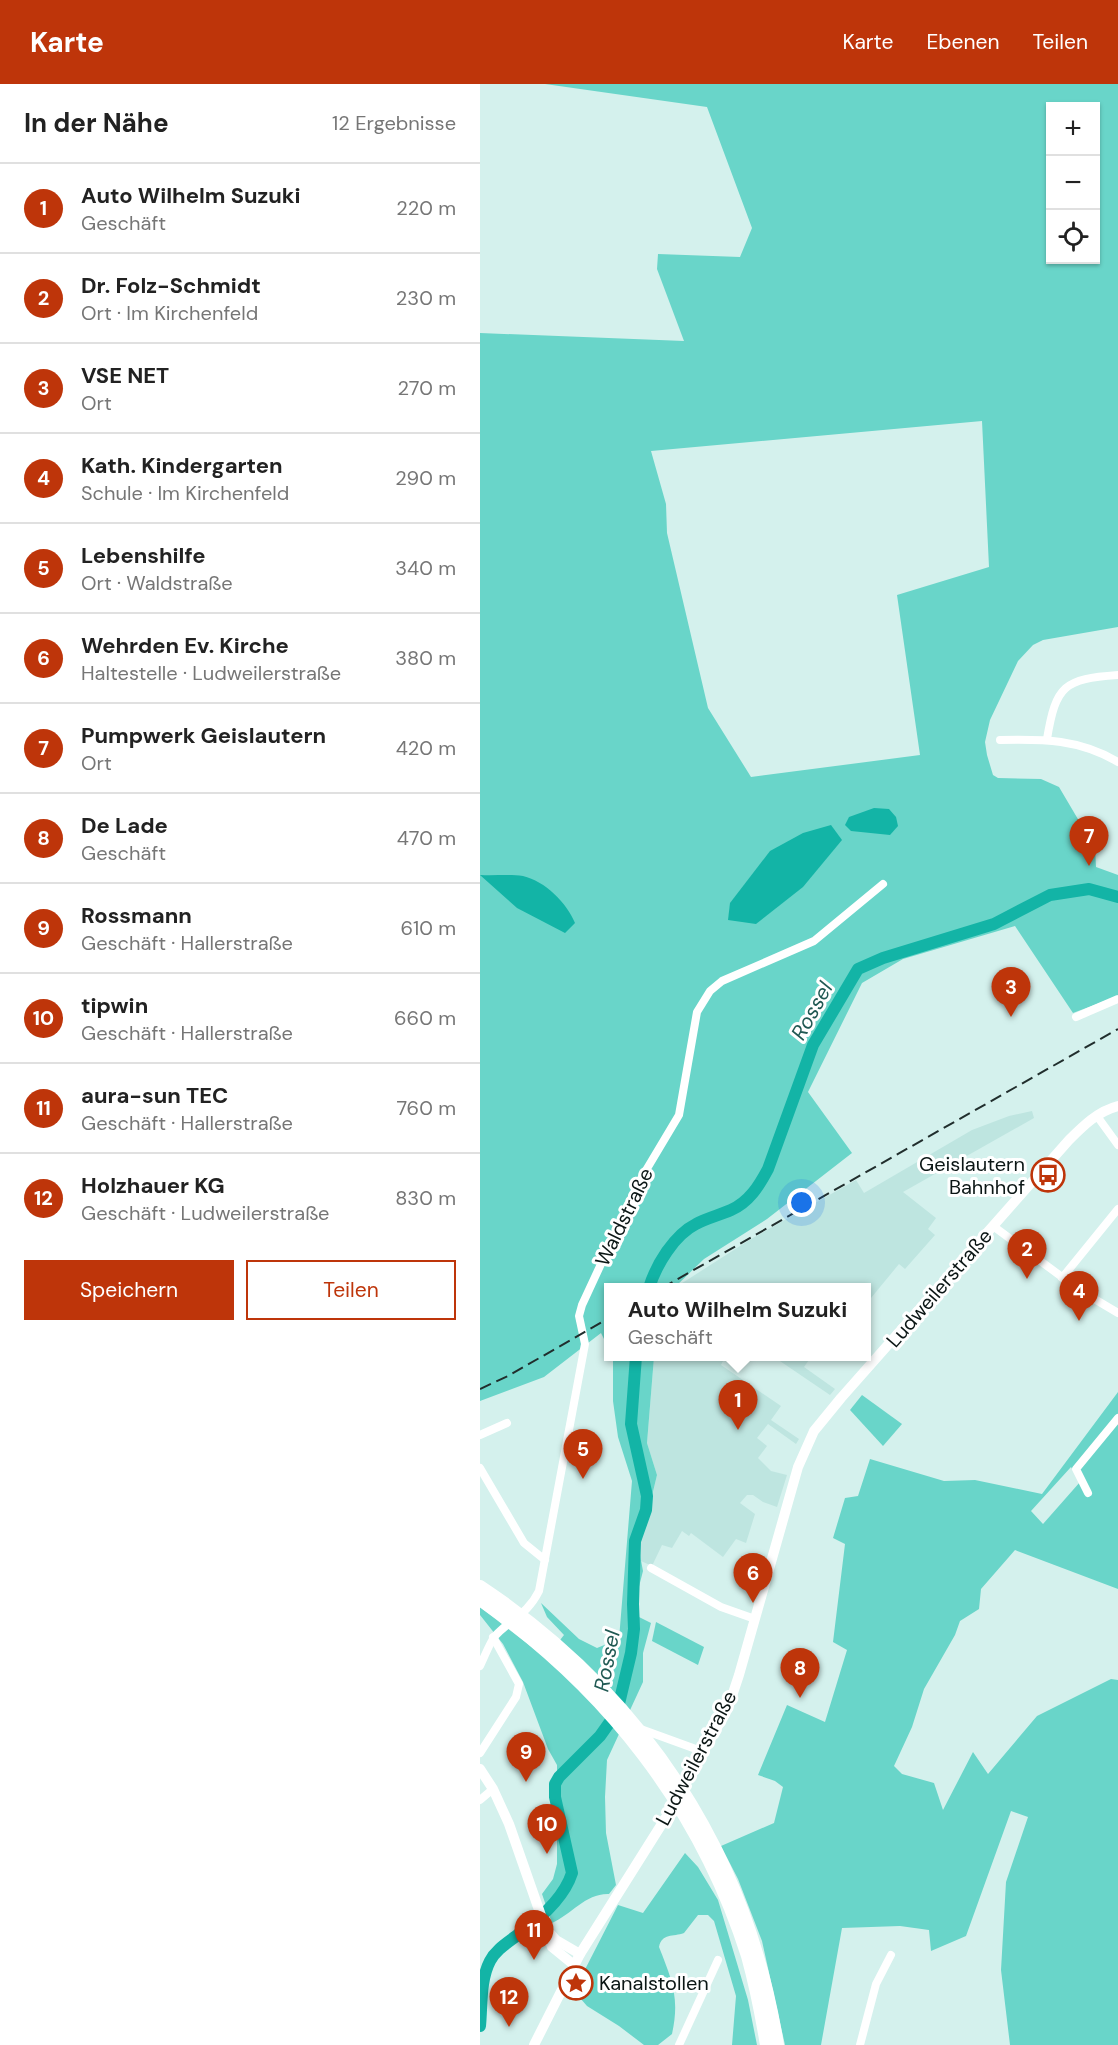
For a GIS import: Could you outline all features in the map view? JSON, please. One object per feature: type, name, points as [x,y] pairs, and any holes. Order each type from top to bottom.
[{"type":"highway","points":[[480,1587],[544,1634],[606,1692],[659,1756],[740,1906],[757,1956],[777,2045]]},
{"type":"highway","points":[[480,1599],[536,1641],[573,1675],[626,1730],[650,1760],[711,1851],[748,1957],[767,2045]]},
{"type":"main road","name":"Ludweilerstraße","points":[[534,2045],[580,1954],[670,1811],[728,1708],[791,1486],[814,1431],[1069,1140],[1085,1123],[1108,1109],[1118,1106]]},
{"type":"main road","points":[[480,1769],[494,1789],[509,1824],[552,1947],[574,1965]]},
{"type":"main road","points":[[545,1926],[556,1940],[580,1954]]},
{"type":"street","points":[[1047,739],[1052,710],[1066,686],[1087,677],[1118,675]]},
{"type":"street","points":[[1000,740],[1047,739],[1100,752],[1118,762]]},
{"type":"street","name":"Waldstraße","points":[[480,1666],[493,1637],[516,1620],[532,1604],[539,1591],[585,1344],[579,1316],[582,1305],[639,1182],[679,1115],[697,1012],[710,991],[723,981],[814,941],[883,884]]},
{"type":"street","points":[[1076,1017],[1118,999]]},
{"type":"street","points":[[1097,1116],[1118,1145]]},
{"type":"street","points":[[1062,1278],[1118,1209]]},
{"type":"street","points":[[993,1226],[1062,1278],[1118,1313]]},
{"type":"street","points":[[1088,1493],[1076,1469],[1118,1418]]},
{"type":"street","points":[[480,1435],[507,1423]]},
{"type":"street","points":[[480,1468],[524,1543],[545,1560]]},
{"type":"street","points":[[651,1568],[721,1607],[755,1619]]},
{"type":"street","points":[[480,1753],[516,1697],[519,1684],[493,1637]]},
{"type":"street","points":[[627,1724],[652,1731],[704,1752]]},
{"type":"street","points":[[480,1800],[494,1789]]},
{"type":"street","points":[[860,2045],[876,1984],[891,1955]]},
{"type":"street","points":[[679,2045],[718,1960]]},
{"type":"shaded area","points":[[545,84],[1118,84],[1118,627],[1043,640],[1033,645],[1018,661],[990,720],[985,742],[993,775],[998,778],[1041,779],[1059,787],[1095,848],[1096,867],[1118,875],[1118,996],[1073,1013],[1015,926],[903,959],[862,983],[808,1092],[852,1153],[767,1219],[704,1259],[679,1283],[604,1283],[604,1339],[601,1333],[544,1377],[480,1401],[480,333],[684,341],[657,269],[658,254],[740,257],[752,228],[707,107]],"holes":[[[982,421],[989,567],[897,595],[920,755],[751,777],[708,708],[667,533],[666,504],[651,451]]]},
{"type":"shaded area","points":[[874,808],[889,809],[896,817],[898,826],[890,835],[851,831],[845,825],[849,817]]},
{"type":"shaded area","points":[[831,825],[842,840],[803,887],[756,924],[728,920],[730,903],[770,851],[803,833]]},
{"type":"shaded area","points":[[480,875],[523,876],[539,883],[561,901],[575,923],[565,933],[517,908]]},
{"type":"shaded area","points":[[1032,1111],[1034,1118],[903,1192],[936,1218],[928,1229],[935,1235],[905,1269],[899,1264],[871,1298],[871,1283],[682,1283],[751,1239],[856,1180],[864,1193],[972,1130],[1009,1116]]},
{"type":"shaded area","points":[[613,1361],[654,1361],[647,1443],[657,1475],[639,1550],[643,1571],[634,1606],[635,1615],[651,1623],[643,1653],[643,1682],[607,1760],[606,1833],[616,1885],[609,1894],[586,1900],[552,1923],[542,1894],[553,1879],[557,1864],[557,1765],[548,1749],[523,1682],[503,1644],[480,1615],[480,1607],[546,1658],[564,1635],[547,1617],[541,1603],[579,1639],[597,1648],[619,1639],[632,1481],[618,1437],[613,1401]]},
{"type":"shaded area","points":[[654,1361],[723,1361],[721,1365],[781,1406],[771,1420],[799,1439],[796,1444],[768,1424],[757,1438],[767,1446],[758,1458],[771,1471],[787,1475],[777,1507],[753,1495],[747,1495],[740,1503],[755,1514],[746,1543],[736,1539],[723,1557],[691,1533],[689,1536],[682,1531],[672,1548],[662,1545],[652,1566],[641,1561],[639,1550],[657,1475],[647,1443]]},
{"type":"shaded area","points":[[780,1361],[808,1361],[804,1367],[835,1389],[830,1395]]},
{"type":"shaded area","points":[[1118,1392],[1118,1589],[1015,1550],[981,1589],[979,1609],[960,1621],[955,1635],[924,1689],[912,1727],[894,1766],[902,1774],[934,1783],[943,1810],[973,1752],[988,1774],[1037,1716],[1111,1679],[1118,1680],[1118,2045],[1010,2045],[1001,1970],[1006,1882],[1028,1817],[1011,1811],[966,1936],[931,1951],[929,1930],[900,1926],[842,1928],[821,2045],[785,2045],[762,1941],[738,1879],[721,1846],[774,1823],[783,1787],[775,1781],[758,1775],[787,1705],[825,1722],[847,1650],[833,1642],[845,1544],[833,1538],[845,1498],[858,1496],[870,1459],[944,1481],[975,1480],[1042,1494]],"holes":[[[1071,1467],[1080,1482],[1043,1524],[1031,1511]]]},
{"type":"shaded area","points":[[862,1395],[902,1424],[883,1446],[850,1410]]},
{"type":"shaded area","points":[[656,1622],[704,1647],[698,1665],[652,1641]]},
{"type":"shaded area","points":[[685,1853],[698,1867],[718,1900],[748,2000],[757,2045],[732,2045],[736,1996],[714,1921],[708,1915],[698,1915],[684,1933],[665,1937],[660,1943],[659,1947],[673,1989],[675,2010],[672,2034],[658,2045],[644,2045],[587,2006],[574,1991],[618,1905],[643,1913]]},
{"type":"waterway","name":"Rossel","points":[[651,1283],[661,1261],[680,1235],[696,1224],[737,1207],[753,1193],[761,1181],[768,1169],[813,1045],[858,969],[883,958],[994,924],[1050,895],[1089,889],[1118,897]]},
{"type":"waterway","name":"Rossel","points":[[480,2026],[483,1985],[487,1968],[493,1957],[503,1946],[544,1914],[558,1899],[572,1873],[555,1797],[555,1784],[559,1777],[600,1736],[617,1712],[631,1653],[634,1629],[635,1541],[646,1510],[647,1496],[631,1424],[636,1361]]},
{"type":"railway","points":[[671,1283],[1118,1029]]},
{"type":"railway","points":[[480,1389],[508,1376],[604,1321]]},
{"type":"place","name":"Pumpwerk Geislautern","points":[[1089,866]]},
{"type":"place","name":"VSE NET","points":[[1011,1017]]},
{"type":"place","name":"Geislautern Bahnhof","points":[[1048,1175]]},
{"type":"place","name":"Dr. Folz-Schmidt","points":[[1027,1279]]},
{"type":"place","name":"Kath. Kindergarten","points":[[1079,1321]]},
{"type":"place","name":"Auto Wilhelm Suzuki","points":[[738,1430]]},
{"type":"place","name":"Lebenshilfe","points":[[583,1479]]},
{"type":"place","name":"Wehrden Ev. Kirche","points":[[753,1603]]},
{"type":"place","name":"De Lade","points":[[800,1698]]},
{"type":"place","name":"Rossmann","points":[[526,1782]]},
{"type":"place","name":"tipwin","points":[[547,1854]]},
{"type":"place","name":"aura-sun TEC","points":[[534,1960]]},
{"type":"place","name":"Kanalstollen","points":[[576,1983]]},
{"type":"place","name":"Holzhauer KG","points":[[509,2027]]}]
